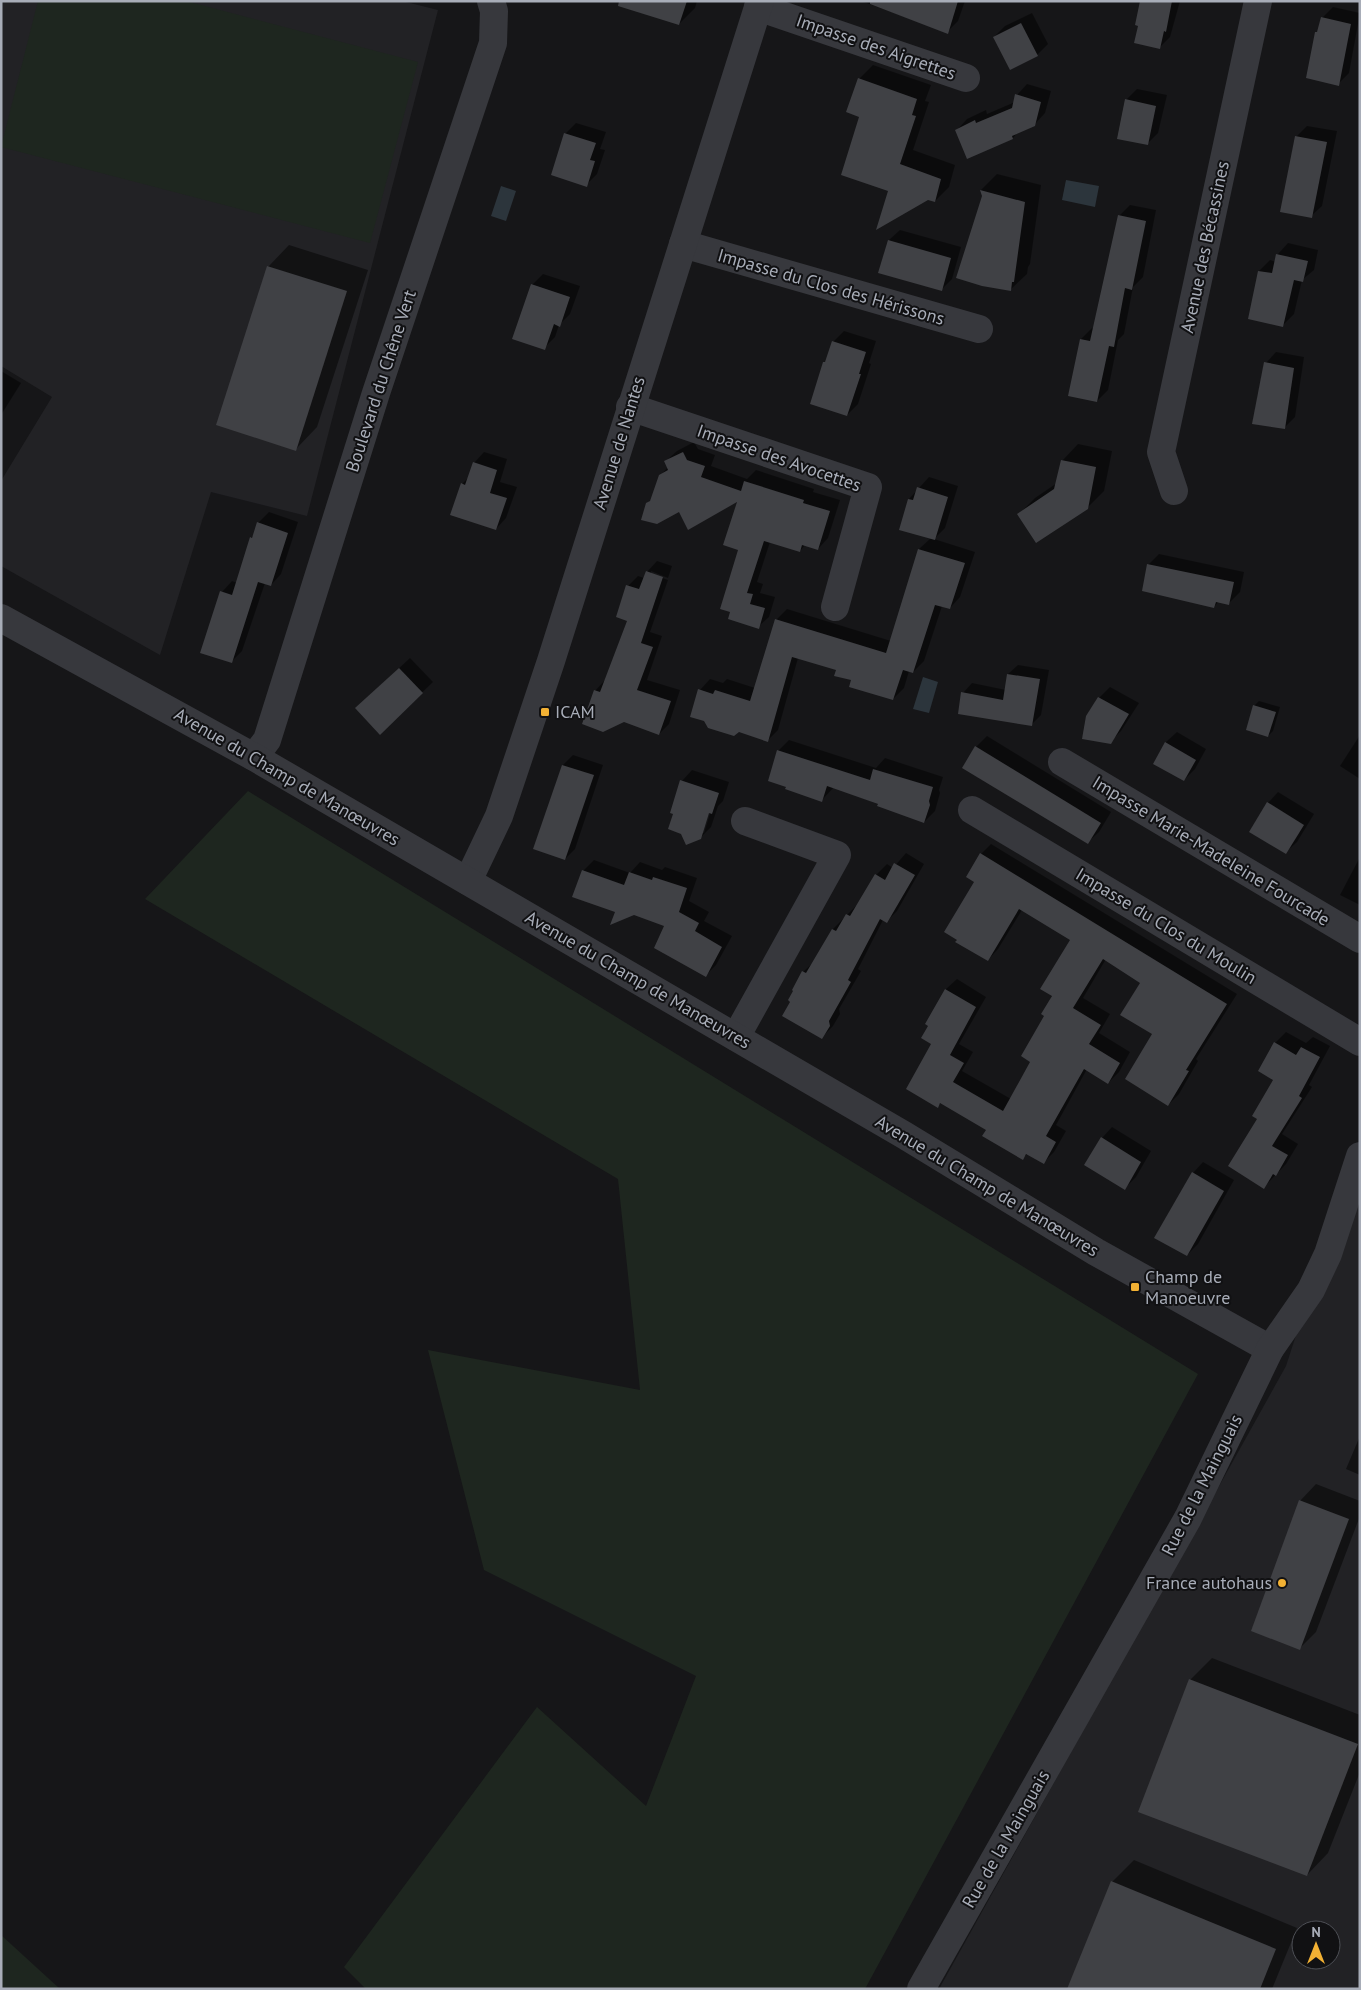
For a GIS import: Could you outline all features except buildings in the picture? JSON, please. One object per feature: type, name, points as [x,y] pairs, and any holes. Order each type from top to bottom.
[{"type":"street","name":"Boulevard du Chêne Vert","points":[[254,757],[267,740],[376,393],[493,43],[494,11],[491,1]]},
{"type":"street","name":"Avenue des Bécassines","points":[[1174,491],[1161,452],[1258,1]]},
{"type":"street","name":"Impasse des Aigrettes","points":[[759,4],[966,78]]},
{"type":"street","name":"Avenue de Nantes","points":[[468,880],[502,807],[551,661],[759,4]]},
{"type":"street","name":"Impasse du Clos des Hérissons","points":[[683,244],[979,329]]},
{"type":"street","name":"Impasse des Avocettes","points":[[630,407],[868,487],[835,607]]},
{"type":"street","name":"Avenue du Champ de Manœuvres","points":[[1,618],[254,757],[468,880],[904,1135],[1096,1252],[1270,1349]]},
{"type":"street","name":"Impasse Marie-Madeleine Fourcade","points":[[1062,762],[1360,939]]},
{"type":"street","name":"Impasse du Clos du Moulin","points":[[972,810],[1360,1042]]},
{"type":"street","points":[[736,1037],[836,855],[745,822]]},
{"type":"street","name":"Rue de la Mainguais","points":[[921,1989],[1188,1518],[1270,1349],[1311,1290],[1328,1254],[1360,1156]]},
{"type":"shaded area","points":[[1,1],[402,1],[438,10],[307,516],[211,492],[160,655],[1,566],[1,481],[52,397],[1,366]]},
{"type":"shaded area","points":[[38,1],[186,1],[418,62],[370,243],[1,147]]},
{"type":"shaded area","points":[[1066,180],[1099,186],[1095,207],[1062,200]]},
{"type":"shaded area","points":[[501,186],[516,191],[506,221],[491,216]]},
{"type":"shaded area","points":[[923,677],[938,682],[929,713],[913,709]]},
{"type":"shaded area","points":[[248,791],[1198,1374],[865,1989],[366,1989],[344,1967],[537,1707],[646,1806],[696,1676],[484,1570],[428,1350],[640,1390],[618,1179],[145,899]]},
{"type":"shaded area","points":[[1360,1139],[1360,1989],[939,1989],[1286,1366]]},
{"type":"shaded area","points":[[1,1935],[60,1989],[1,1989]]},
{"type":"place","name":"ICAM","points":[[545,712]]},
{"type":"place","name":"Champ de Manoeuvre","points":[[1135,1287]]},
{"type":"place","name":"France autohaus","points":[[1282,1583]]}]
